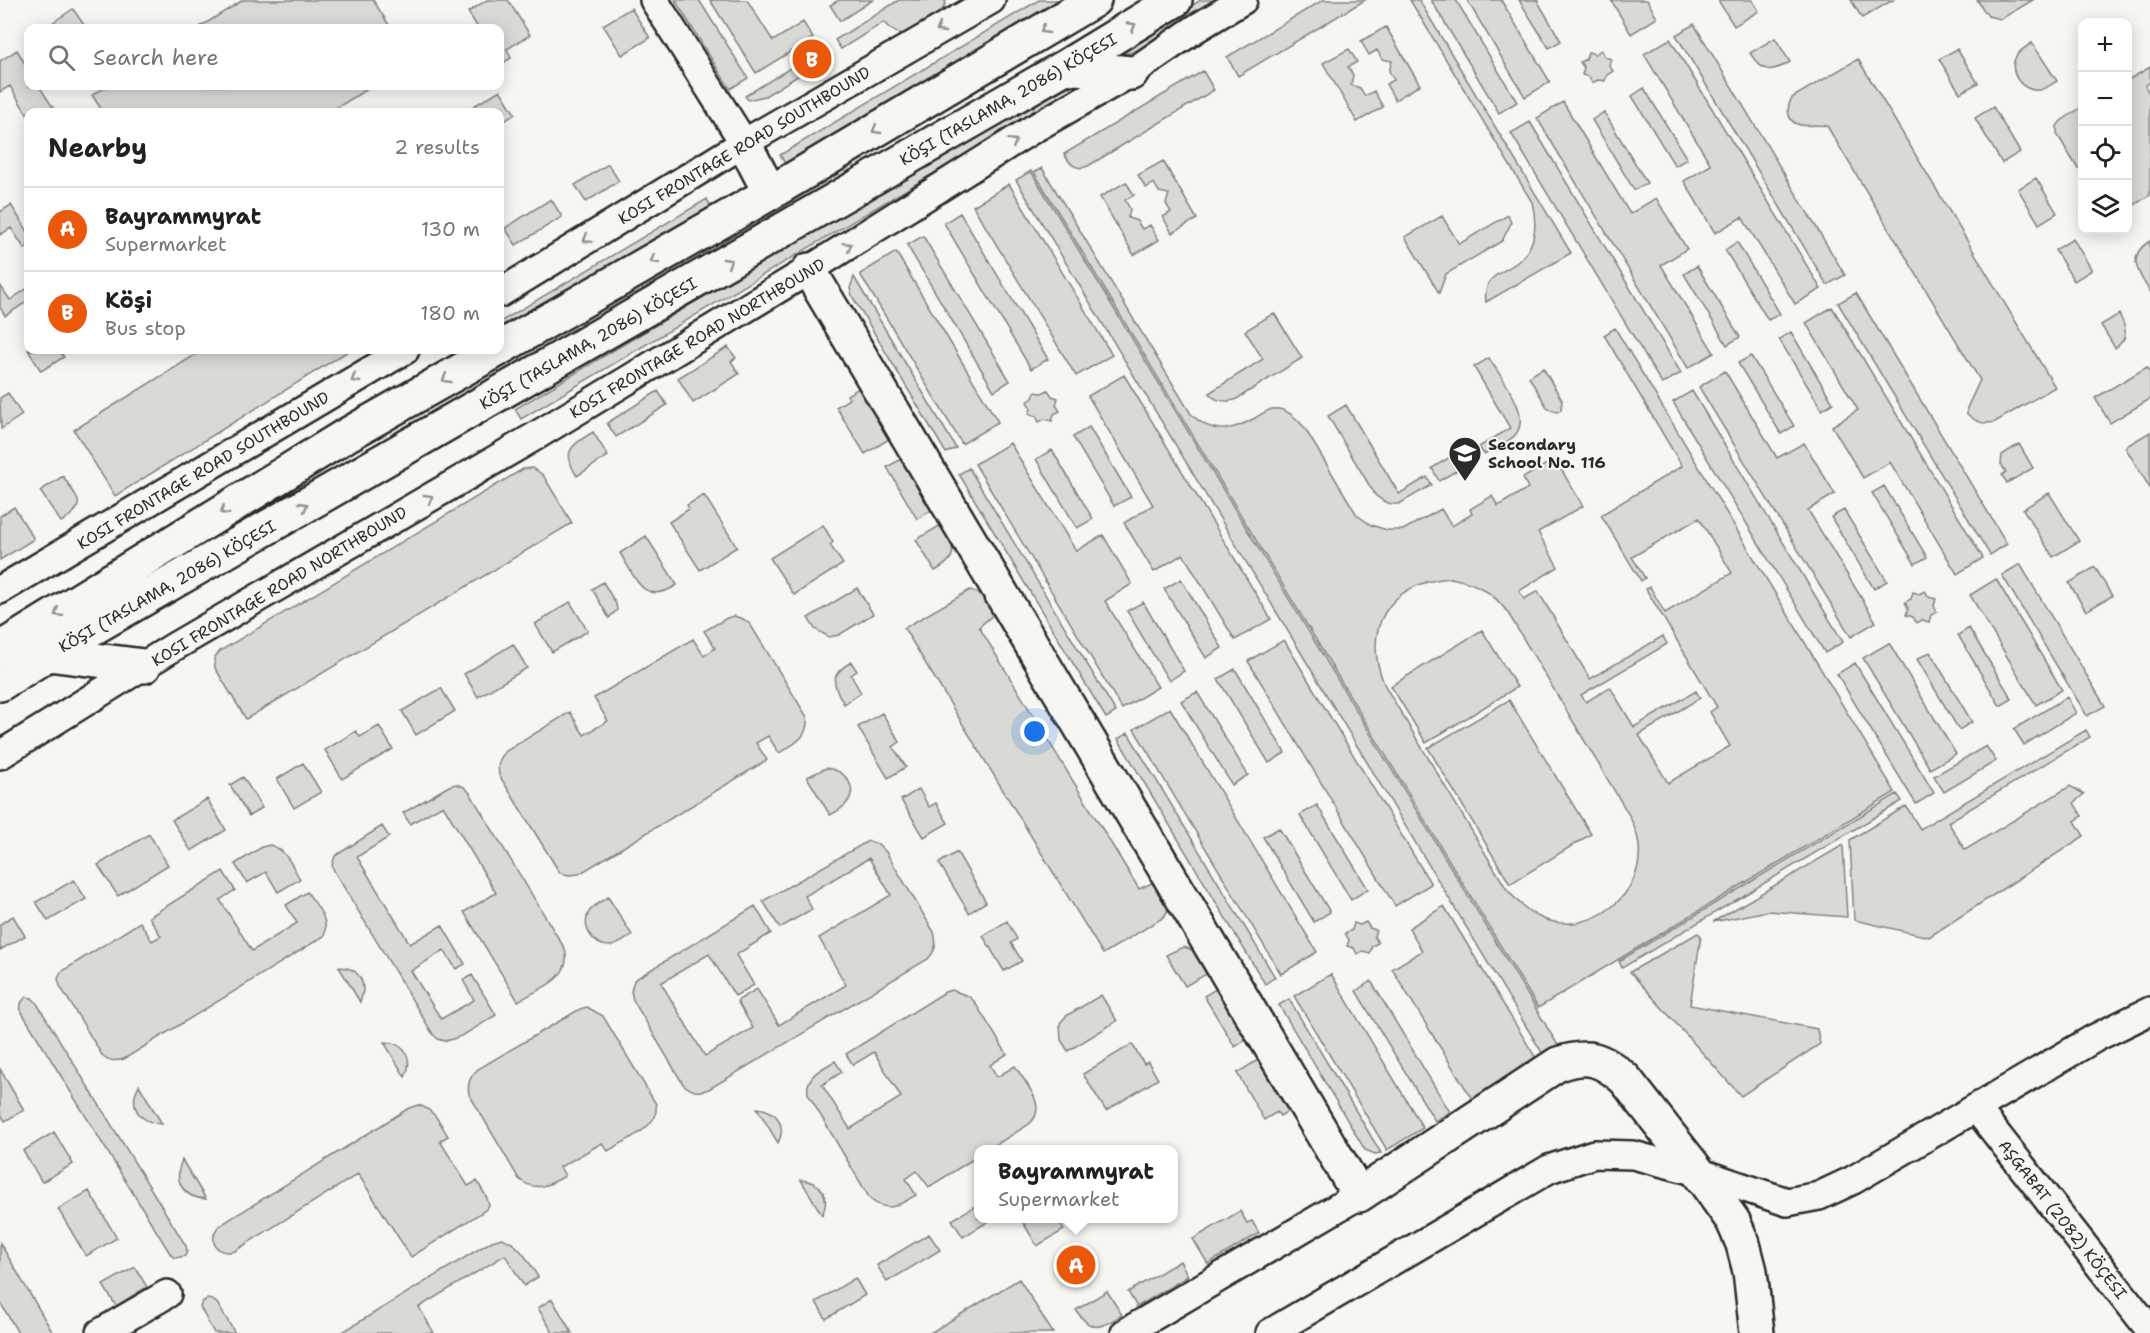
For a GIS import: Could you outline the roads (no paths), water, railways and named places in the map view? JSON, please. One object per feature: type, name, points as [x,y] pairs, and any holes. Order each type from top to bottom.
[{"type":"main road","name":"KÖŞI (TASLAMA, 2086) KÖÇESI","points":[[504,346],[770,193],[1094,0]]},
{"type":"main road","name":"KÖŞI (TASLAMA, 2086) KÖÇESI","points":[[0,684],[48,654],[1065,67],[1175,0]]},
{"type":"main road","points":[[1065,67],[1131,73]]},
{"type":"main road","points":[[744,142],[770,193]]},
{"type":"main road","points":[[809,270],[1359,1195],[1558,1065],[1578,1058],[1597,1060],[1613,1068],[1625,1079],[1698,1172],[1733,1221],[1750,1271],[1757,1333]]},
{"type":"main road","name":"KÖŞI (TASLAMA, 2086) KÖÇESI","points":[[0,649],[345,436],[489,354]]},
{"type":"main road","points":[[48,654],[144,666]]},
{"type":"street","points":[[654,0],[744,142]]},
{"type":"street","name":"KOSI FRONTAGE ROAD SOUTHBOUND","points":[[504,291],[744,142],[991,0]]},
{"type":"street","name":"KOSI FRONTAGE ROAD NORTHBOUND","points":[[0,755],[144,666],[534,437],[809,270],[1033,129],[1131,73],[1194,29],[1243,0]]},
{"type":"street","name":"KOSI FRONTAGE ROAD SOUTHBOUND","points":[[0,590],[398,354]]},
{"type":"street","points":[[1270,1333],[1549,1169],[1594,1154],[1633,1155],[1698,1172],[1787,1202],[1819,1196],[1853,1180],[2095,1038],[2150,1011]]},
{"type":"street","name":"AŞGABAT (2082) KÖÇESI","points":[[1976,1108],[2150,1330]]},
{"type":"street","points":[[1125,1333],[1359,1195]]},
{"type":"street","points":[[100,1333],[167,1294]]},
{"type":"place","name":"Köşi","points":[[812,59]]},
{"type":"place","name":"Secondary School No. 116","points":[[1465,482]]},
{"type":"place","name":"Bayrammyrat","points":[[1076,1265]]}]
